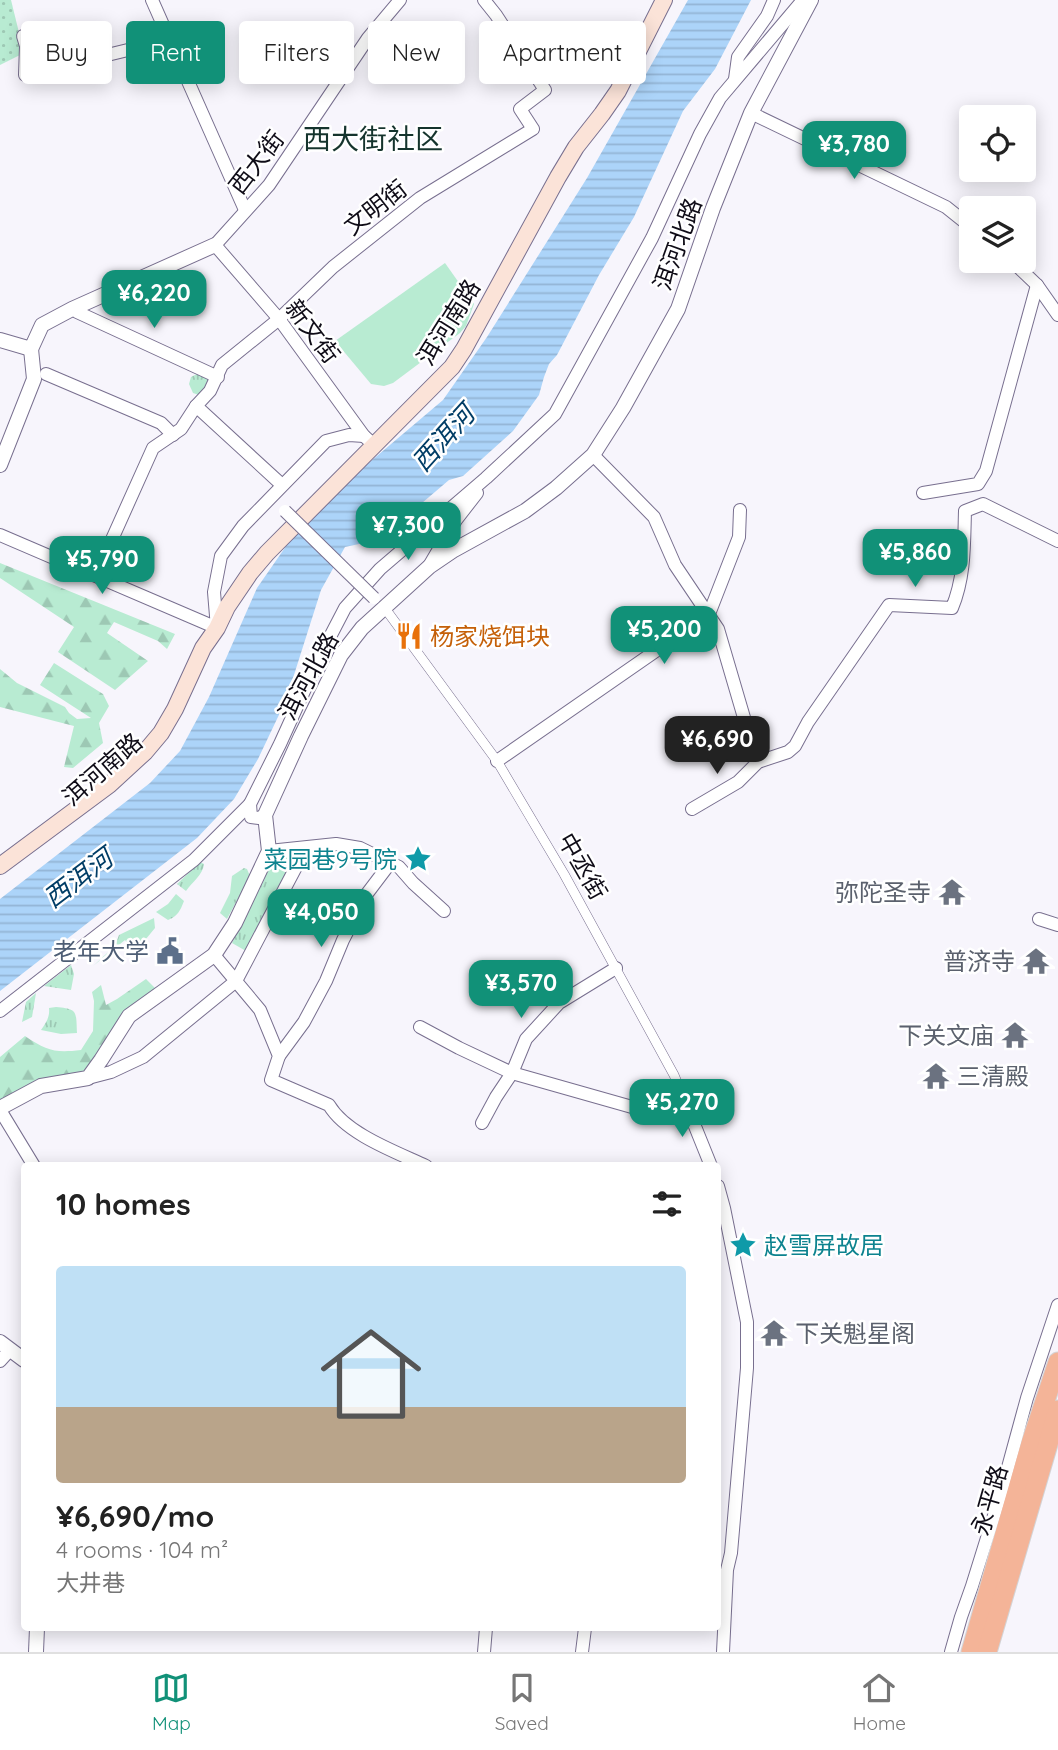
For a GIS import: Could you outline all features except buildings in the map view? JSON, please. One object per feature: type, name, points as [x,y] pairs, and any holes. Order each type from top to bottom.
[{"type":"highway","name":"永平路","points":[[971,1652],[1031,1443],[1058,1362]]},
{"type":"highway","name":"永平路","points":[[987,1652],[1058,1410]]},
{"type":"main road","name":"洱河南路","points":[[0,866],[109,785],[145,752],[161,733],[175,709],[202,648],[260,561],[369,441],[443,377],[457,360],[558,177],[576,147],[618,91],[664,0]]},
{"type":"main road","name":"洱河南路","points":[[0,879],[116,793],[153,759],[184,713],[212,652],[217,628]]},
{"type":"street","points":[[152,0],[161,21]]},
{"type":"street","name":"西大街","points":[[215,245],[269,185],[368,38],[400,0]]},
{"type":"street","name":"文明街","points":[[279,319],[333,267],[420,198],[533,129],[520,109],[545,90],[484,0]]},
{"type":"street","points":[[735,80],[738,57],[767,16],[774,0]]},
{"type":"street","points":[[0,1011],[194,860],[250,804],[318,658],[345,608],[380,569],[486,478],[555,414],[652,238],[700,134],[720,98],[803,0]]},
{"type":"street","name":"洱河北路","points":[[265,815],[341,655],[379,602],[454,550],[525,511],[593,455],[623,408],[678,309],[713,208],[751,113],[811,0]]},
{"type":"street","points":[[189,84],[245,210]]},
{"type":"street","points":[[751,113],[946,207],[959,217]]},
{"type":"street","points":[[0,465],[34,379],[30,349],[42,325],[215,245]]},
{"type":"street","name":"新文街","points":[[215,245],[279,319],[369,441]]},
{"type":"street","points":[[1024,273],[1037,285],[1058,315]]},
{"type":"street","points":[[923,494],[978,484],[986,471],[1037,285]]},
{"type":"street","points":[[76,312],[218,377]]},
{"type":"street","points":[[96,575],[153,448],[181,429],[210,391],[222,365],[279,319]]},
{"type":"street","points":[[0,340],[30,349]]},
{"type":"street","points":[[46,374],[161,423],[173,435]]},
{"type":"street","points":[[196,406],[282,485]]},
{"type":"street","points":[[0,535],[217,628],[214,592],[221,556],[243,526],[326,441],[349,435],[369,441]]},
{"type":"street","points":[[593,455],[654,517],[675,565],[718,629],[758,762]]},
{"type":"street","points":[[429,567],[456,520],[486,478]]},
{"type":"street","points":[[271,497],[379,602]]},
{"type":"street","points":[[692,809],[738,782],[758,762],[788,752],[794,746],[889,605],[952,608],[963,565],[965,512],[983,504],[1058,541]]},
{"type":"street","points":[[496,761],[709,614],[739,537],[740,510]]},
{"type":"street","name":"中丞街","points":[[379,602],[496,761],[564,874],[674,1075],[709,1162]]},
{"type":"street","points":[[88,1078],[129,1016],[214,955],[235,923],[269,851],[265,815],[259,818],[251,817],[250,804]]},
{"type":"street","points":[[269,851],[336,844],[360,848],[399,867],[444,911]]},
{"type":"street","points":[[32,1162],[0,1109],[41,1086],[111,1072],[143,1057],[236,981],[306,848]]},
{"type":"street","points":[[391,862],[366,895],[304,1022],[279,1056],[271,1080],[329,1105],[334,1114],[368,1140],[417,1162]]},
{"type":"street","points":[[1038,919],[1058,925]]},
{"type":"street","points":[[214,955],[260,1010],[279,1056]]},
{"type":"street","points":[[482,1123],[512,1073],[526,1039],[559,1003],[616,968]]},
{"type":"street","points":[[420,1027],[512,1073],[632,1107]]},
{"type":"street","points":[[721,1197],[747,1322],[747,1368],[731,1553],[722,1569],[723,1652]]},
{"type":"street","points":[[951,1652],[1001,1493],[1027,1398],[1058,1305]]},
{"type":"street","points":[[3,1351],[21,1359]]},
{"type":"street","points":[[36,1652],[37,1631]]},
{"type":"street","points":[[484,1652],[486,1631]]},
{"type":"street","points":[[582,1652],[585,1631]]},
{"type":"green space","points":[[0,0],[11,0],[21,41],[21,54],[0,65]]},
{"type":"green space","points":[[445,263],[474,304],[466,326],[393,383],[384,386],[371,384],[335,341]]},
{"type":"green space","points":[[197,374],[207,377],[210,383],[199,395],[193,393],[189,384],[191,377]]},
{"type":"green space","points":[[0,563],[175,634],[167,649],[158,641],[114,622],[107,633],[148,661],[115,690],[58,652],[74,627],[0,578]]},
{"type":"green space","points":[[54,663],[103,694],[109,706],[99,723],[103,743],[73,768],[64,767],[74,726],[0,707],[0,669],[17,683],[65,707],[77,719],[91,718],[40,685]]},
{"type":"green space","points":[[289,851],[298,854],[246,951],[232,943],[265,878],[264,871],[272,855],[281,857]]},
{"type":"green space","points":[[200,862],[204,864],[202,872],[186,891],[177,884]]},
{"type":"green space","points":[[244,868],[250,876],[227,919],[220,913],[230,893],[232,876]]},
{"type":"green space","points":[[176,894],[184,901],[178,913],[168,920],[156,912]]},
{"type":"green space","points":[[154,918],[155,928],[141,945],[132,949],[125,940],[93,966],[115,946],[119,935]]},
{"type":"green space","points":[[71,965],[74,974],[71,990],[44,986]]},
{"type":"green space","points":[[146,979],[158,991],[86,1076],[0,1104],[0,1057],[25,1036],[52,1050],[81,1050],[93,1031],[92,992],[101,985],[106,1005]]},
{"type":"green space","points":[[36,993],[32,1017],[22,1022],[26,1002]]},
{"type":"green space","points":[[49,1008],[74,1012],[77,1033],[61,1034],[41,1030],[48,1017]]},
{"type":"water","name":"西洱河","points":[[688,0],[751,0],[715,69],[683,111],[634,217],[599,275],[557,355],[549,364],[539,395],[513,431],[463,476],[449,480],[389,533],[345,547],[321,590],[286,700],[258,759],[234,799],[197,838],[0,991],[0,899],[150,783],[180,751],[209,697],[257,588],[291,539],[313,519],[325,500],[443,400],[487,337],[587,178],[640,84],[646,84],[646,74]]},
{"type":"place","name":"杨家烧饵块","points":[[409,636]]},
{"type":"place","name":"菜园巷9号院","points":[[418,859]]},
{"type":"place","name":"弥陀圣寺","points":[[952,892]]},
{"type":"place","name":"老年大学","points":[[170,951]]},
{"type":"place","name":"普济寺","points":[[1036,961]]},
{"type":"place","name":"下关文庙","points":[[1015,1035]]},
{"type":"place","name":"三清殿","points":[[936,1076]]},
{"type":"place","name":"赵雪屏故居","points":[[743,1245]]},
{"type":"place","name":"下关魁星阁","points":[[774,1333]]},
{"type":"district","name":"西大街社区","points":[[373,138]]}]
